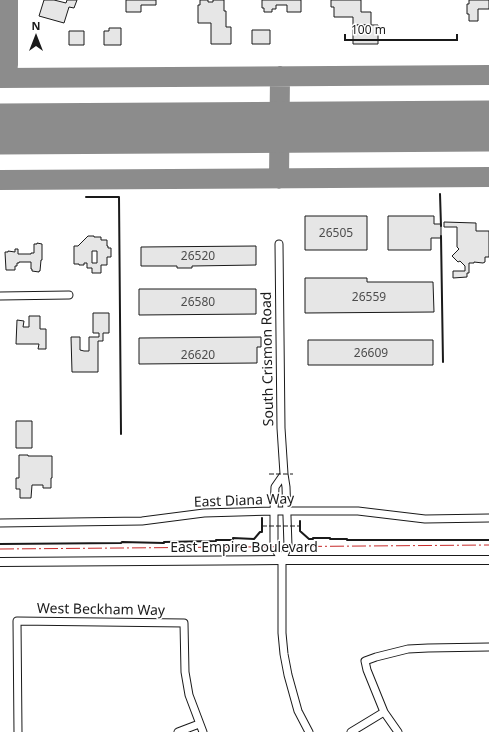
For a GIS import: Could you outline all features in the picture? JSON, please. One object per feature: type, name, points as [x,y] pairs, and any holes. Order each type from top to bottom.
[{"type":"street","name":"South Crismon Road","points":[[279,244],[281,428],[286,487],[288,546],[282,560]]},
{"type":"street","points":[[0,296],[69,295]]},
{"type":"street","points":[[284,474],[275,487],[274,511],[274,547],[282,560],[282,633],[284,654],[298,711],[309,732]]},
{"type":"street","name":"East Diana Way","points":[[0,523],[142,521],[204,513],[274,511],[358,511],[426,519],[489,518]]},
{"type":"street","name":"East Empire Boulevard","points":[[0,562],[489,560]]},
{"type":"street","name":"West Beckham Way","points":[[18,732],[17,621],[184,624],[185,672],[189,695],[199,724]]},
{"type":"street","points":[[398,732],[384,712],[367,670],[365,661],[408,649],[489,647]]},
{"type":"street","points":[[351,732],[384,712]]},
{"type":"street","points":[[178,732],[199,724],[203,732]]},
{"type":"building","points":[[44,0],[54,0],[66,3],[67,0],[77,0],[74,8],[69,7],[64,23],[39,16]]},
{"type":"building","points":[[126,0],[156,0],[156,5],[141,5],[141,12],[126,12]]},
{"type":"building","points":[[200,0],[208,0],[208,2],[213,2],[213,0],[224,0],[226,27],[231,27],[231,44],[211,44],[211,23],[198,23],[198,5],[200,5]]},
{"type":"building","points":[[262,0],[301,0],[301,12],[287,12],[287,5],[276,5],[276,9],[272,9],[272,12],[264,12],[264,8],[262,8]]},
{"type":"building","points":[[331,0],[361,0],[361,12],[371,12],[371,25],[353,25],[353,17],[334,17],[334,7],[331,7]]},
{"type":"building","points":[[469,0],[489,0],[489,9],[478,9],[478,21],[469,21],[467,4],[469,4]]},
{"type":"building","points":[[353,25],[378,25],[378,44],[353,44]]},
{"type":"building","points":[[109,28],[121,28],[121,45],[104,45],[104,31],[109,31]]},
{"type":"building","points":[[252,30],[270,30],[270,44],[252,44]]},
{"type":"building","points":[[69,31],[84,31],[84,45],[69,45]]},
{"type":"building","points":[[305,216],[367,216],[367,250],[305,250]]},
{"type":"building","points":[[388,216],[434,216],[434,224],[441,224],[441,238],[431,238],[431,250],[388,250]]},
{"type":"building","points":[[444,222],[476,223],[476,231],[489,231],[489,257],[485,257],[485,262],[483,263],[469,263],[469,273],[467,273],[467,277],[453,278],[453,271],[465,271],[465,266],[452,256],[459,249],[457,247],[457,227],[444,227]]},
{"type":"building","points":[[88,236],[101,237],[101,240],[107,240],[108,248],[111,248],[111,257],[107,257],[107,265],[101,265],[101,273],[92,273],[92,268],[87,268],[87,263],[84,263],[84,265],[74,264],[74,246],[78,246]],"holes":[[[92,251],[97,251],[97,263],[92,263]]]},
{"type":"building","points":[[34,244],[42,244],[42,260],[39,272],[32,271],[31,262],[19,262],[17,263],[17,266],[15,266],[15,270],[6,270],[5,252],[15,252],[15,249],[18,249],[18,254],[31,254],[34,253]]},
{"type":"building","points":[[256,246],[256,265],[192,266],[192,268],[177,268],[177,266],[141,266],[141,247]]},
{"type":"building","points":[[305,278],[367,278],[367,282],[433,282],[434,312],[305,313]]},
{"type":"building","points":[[139,289],[256,289],[256,314],[139,315]]},
{"type":"building","points":[[93,313],[109,313],[109,333],[103,333],[103,341],[98,341],[98,372],[72,372],[71,337],[80,337],[80,350],[89,351],[89,337],[99,337],[99,333],[93,333]]},
{"type":"building","points":[[29,316],[40,316],[40,329],[46,329],[46,349],[38,349],[39,344],[16,344],[17,320],[24,321],[23,327],[29,327]]},
{"type":"building","points":[[261,337],[261,347],[257,347],[257,363],[139,364],[139,338]]},
{"type":"building","points":[[308,340],[433,340],[433,365],[308,365]]},
{"type":"building","points":[[16,421],[32,421],[32,448],[16,448]]},
{"type":"building","points":[[19,455],[52,456],[51,488],[43,488],[43,485],[32,485],[31,498],[20,498],[20,489],[16,489],[16,478],[19,478]]},
{"type":"taxiway","points":[[0,75],[8,65],[8,0]]},
{"type":"taxiway","points":[[0,78],[489,75]]},
{"type":"taxiway","points":[[279,179],[280,76]]},
{"type":"taxiway","points":[[0,180],[489,177]]},
{"type":"runway","points":[[0,129],[489,126]]},
{"type":"fence","points":[[269,474],[293,474]]},
{"type":"fence","points":[[262,526],[301,526]]},
{"type":"wall","points":[[440,194],[441,226]]},
{"type":"wall","points":[[86,197],[119,197],[121,434]]},
{"type":"wall","points":[[441,236],[443,362]]},
{"type":"wall","points":[[0,544],[122,542],[164,543],[233,540],[233,538],[254,539],[260,532],[262,532],[262,518]]},
{"type":"wall","points":[[300,521],[300,531],[309,539],[489,540]]},
{"type":"power","points":[[0,549],[489,545]]}]
